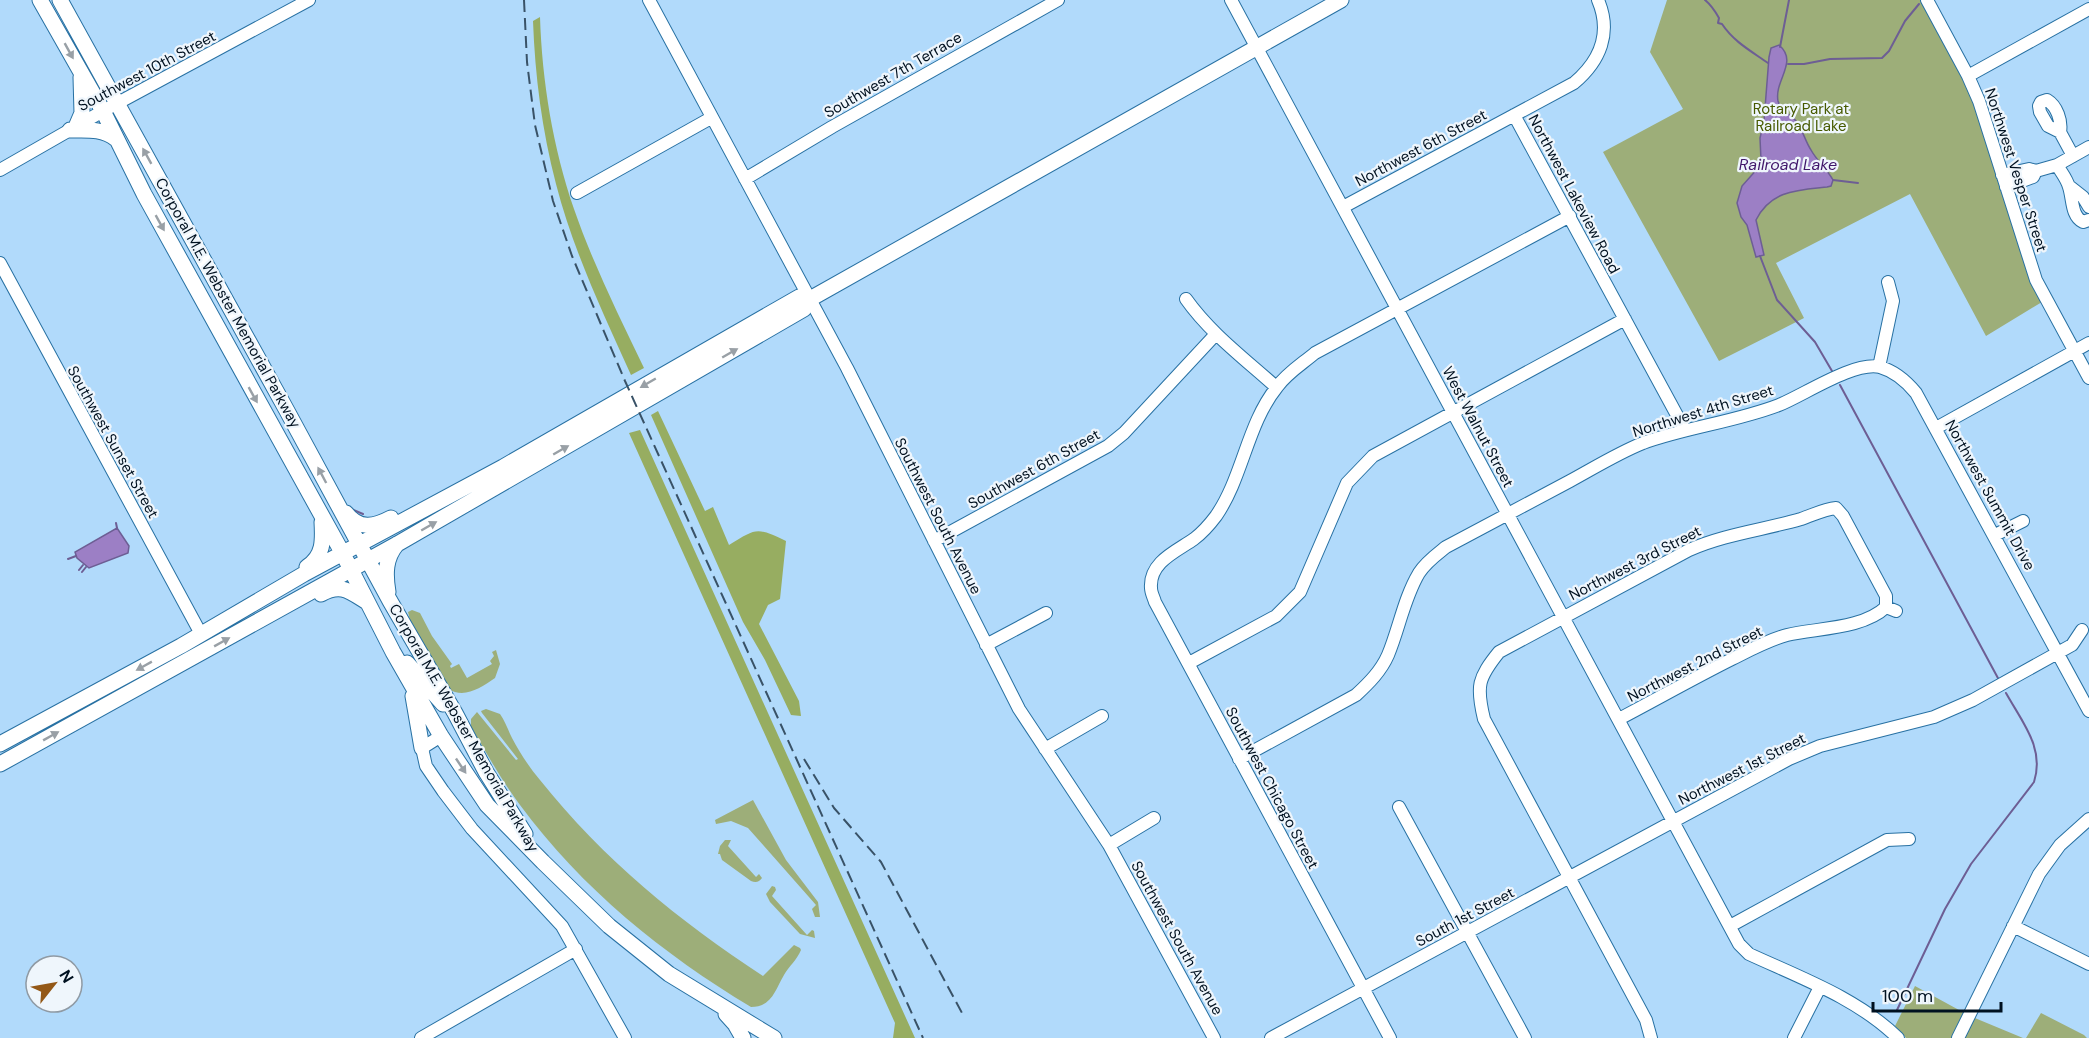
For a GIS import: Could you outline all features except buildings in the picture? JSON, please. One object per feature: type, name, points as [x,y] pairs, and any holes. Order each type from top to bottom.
[{"type":"main road","name":"Corporal M.E. Webster Memorial Parkway","points":[[40,0],[103,111],[144,194],[441,736],[488,805],[543,862]]},
{"type":"main road","points":[[0,764],[399,543],[769,330],[804,309],[810,299],[1341,0]]},
{"type":"main road","name":"Corporal M.E. Webster Memorial Parkway","points":[[62,4],[390,601],[455,713],[486,772],[543,862]]},
{"type":"main road","points":[[51,18],[62,4]]},
{"type":"main road","points":[[80,71],[82,113],[73,128],[97,130],[116,139]]},
{"type":"main road","points":[[0,744],[503,467],[799,297],[810,299]]},
{"type":"main road","points":[[336,502],[353,522],[368,526],[375,526],[427,498],[434,504]]},
{"type":"main road","points":[[287,584],[295,574],[313,563],[320,555],[323,542],[321,516]]},
{"type":"main road","points":[[390,601],[386,580],[387,563],[389,555],[399,543]]},
{"type":"main road","points":[[285,606],[297,608],[334,588],[350,591],[369,604]]},
{"type":"main road","points":[[157,678],[165,668],[200,640],[201,634]]},
{"type":"main road","points":[[393,652],[412,667],[440,702],[455,713]]},
{"type":"main road","points":[[404,670],[414,699],[422,748]]},
{"type":"main road","points":[[0,755],[15,747],[18,743],[16,736]]},
{"type":"main road","points":[[543,862],[609,926],[669,974],[767,1037]]},
{"type":"main road","points":[[718,1005],[735,1024],[743,1038]]},
{"type":"street","name":"Southwest 10th Street","points":[[0,170],[103,111],[309,0]]},
{"type":"street","name":"Southwest South Avenue","points":[[649,0],[810,299],[1019,709],[1109,845],[1214,1038]]},
{"type":"street","name":"Southwest 7th Terrace","points":[[745,179],[832,127],[1058,0]]},
{"type":"street","name":"West Walnut Street","points":[[1231,0],[1739,944],[1749,954],[1863,1009],[1898,1038]]},
{"type":"street","name":"Northwest Lakeview Road","points":[[1598,0],[1603,12],[1602,42],[1598,56],[1588,70],[1574,83],[1514,115],[1685,430]]},
{"type":"street","name":"Northwest Vesper Street","points":[[1927,0],[1979,101],[2036,280],[2089,378]]},
{"type":"street","points":[[1968,76],[2089,9]]},
{"type":"street","name":"Northwest 6th Street","points":[[1343,207],[1514,115]]},
{"type":"street","points":[[577,192],[711,118]]},
{"type":"street","points":[[2060,132],[2073,156]]},
{"type":"street","points":[[2004,181],[2033,177],[2036,171],[2057,165],[2089,147]]},
{"type":"street","points":[[2057,165],[2069,186],[2072,205],[2079,220],[2083,222],[2089,220]]},
{"type":"street","points":[[2069,186],[2083,197],[2089,207]]},
{"type":"street","points":[[1186,298],[1216,334],[1276,387],[1315,353],[1570,216]]},
{"type":"street","name":"Southwest Sunset Street","points":[[0,263],[201,634]]},
{"type":"street","points":[[1879,367],[1893,301],[1887,282]]},
{"type":"street","points":[[1189,663],[1276,616],[1300,592],[1347,483],[1359,469],[1385,448],[1625,319]]},
{"type":"street","name":"Southwest 6th Street","points":[[934,541],[1108,446],[1124,433],[1216,334]]},
{"type":"street","points":[[1936,428],[2089,343]]},
{"type":"street","name":"Northwest Summit Drive","points":[[1879,367],[1908,383],[1916,393],[2089,711]]},
{"type":"street","name":"Northwest 4th Street","points":[[1239,759],[1356,695],[1370,682],[1388,656],[1411,589],[1420,572],[1446,547],[1642,444],[1685,430],[1762,412],[1848,372],[1879,367]]},
{"type":"street","name":"Southwest Chicago Street","points":[[1276,387],[1262,410],[1227,498],[1216,517],[1202,532],[1165,557],[1155,571],[1151,587],[1155,602],[1390,1038]]},
{"type":"street","name":"Northwest 2nd Street","points":[[1619,719],[1703,673],[1775,639],[1838,627],[1891,609],[1842,516],[1836,508],[1825,510]]},
{"type":"street","name":"Northwest 3rd Street","points":[[1651,1038],[1646,1020],[1484,719],[1479,695],[1484,671],[1499,652],[1704,543],[1800,519],[1825,510]]},
{"type":"street","points":[[1995,535],[2023,521]]},
{"type":"street","points":[[987,645],[1046,613]]},
{"type":"street","name":"Northwest 1st Street","points":[[1674,821],[1789,759],[1820,746],[1934,717],[1973,700],[2072,645],[2082,630]]},
{"type":"street","points":[[1045,749],[1102,716]]},
{"type":"street","points":[[441,736],[422,748],[426,766],[472,829],[562,926],[625,1038]]},
{"type":"street","points":[[1399,807],[1525,1038]]},
{"type":"street","points":[[1109,845],[1154,818]]},
{"type":"street","points":[[1958,1038],[2039,874],[2060,845],[2089,819]]},
{"type":"street","name":"South 1st Street","points":[[1271,1038],[1674,821]]},
{"type":"street","points":[[1730,926],[1887,840],[1909,839]]},
{"type":"street","points":[[2013,926],[2089,964]]},
{"type":"street","points":[[421,1038],[576,949]]},
{"type":"street","points":[[1794,1038],[1820,987]]},
{"type":"green space","name":"Rotary Park at Railroad Lake","points":[[1667,0],[1921,0],[1962,73],[2042,302],[1986,336],[1910,194],[1776,263],[1804,318],[1719,361],[1603,152],[1683,109],[1650,52]]},
{"type":"green space","points":[[540,17],[546,90],[560,162],[589,250],[644,368],[631,375],[580,257],[556,184],[543,123],[535,62],[533,21]]},
{"type":"green space","points":[[658,411],[705,511],[713,507],[729,545],[757,531],[786,541],[780,599],[768,605],[759,624],[799,701],[801,716],[791,715],[765,660],[743,622],[651,415]]},
{"type":"green space","points":[[640,430],[915,1038],[893,1038],[895,1023],[629,433]]},
{"type":"green space","points":[[412,610],[420,613],[432,636],[452,664],[451,668],[459,664],[467,678],[492,664],[490,661],[494,656],[492,652],[496,650],[500,664],[495,678],[478,689],[466,693],[448,689],[410,620],[408,612]]},
{"type":"green space","points":[[486,709],[500,714],[525,760],[564,809],[616,862],[672,911],[763,976],[794,945],[800,948],[797,957],[768,1001],[751,1007],[718,987],[626,918],[570,865],[513,796],[471,727],[471,719],[477,712],[516,760],[518,759],[482,713],[481,711]]},
{"type":"green space","points":[[753,800],[786,860],[818,902],[820,917],[815,917],[812,909],[816,905],[748,828],[731,821],[716,824],[715,820]]},
{"type":"green space","points":[[725,840],[731,840],[728,846],[756,877],[759,874],[762,878],[760,880],[751,881],[722,860],[718,854]]},
{"type":"green space","points":[[772,886],[776,890],[772,896],[807,935],[812,930],[814,931],[815,938],[800,934],[770,902],[766,894]]},
{"type":"green space","points":[[1915,986],[1970,1016],[2023,1038],[1906,1038],[1895,1026]]},
{"type":"green space","points":[[2041,1013],[2084,1035],[2087,1038],[2026,1038]]},
{"type":"water","name":"Railroad Lake","points":[[1779,45],[1785,51],[1787,58],[1779,86],[1779,104],[1796,121],[1813,154],[1833,180],[1831,186],[1786,193],[1777,197],[1762,210],[1756,220],[1764,255],[1756,257],[1747,225],[1741,217],[1737,203],[1742,186],[1758,168],[1761,160],[1760,138],[1764,121],[1769,57],[1771,48]]},
{"type":"water","points":[[117,528],[129,546],[128,553],[89,568],[77,558],[75,552]]},
{"type":"waterway","points":[[1705,0],[1719,18],[1718,23],[1722,24],[1743,46],[1768,63]]},
{"type":"waterway","points":[[1780,47],[1789,0]]},
{"type":"waterway","points":[[1788,64],[1804,64],[1830,59],[1882,58],[1889,51],[1905,21],[1919,4]]},
{"type":"waterway","points":[[1833,180],[1858,183]]},
{"type":"waterway","points":[[1760,256],[1777,300],[1815,342],[1832,371]]},
{"type":"waterway","points":[[1840,385],[1999,680]]},
{"type":"waterway","points":[[351,509],[363,514]]},
{"type":"waterway","points":[[116,523],[117,528]]},
{"type":"waterway","points":[[68,559],[76,556]]},
{"type":"waterway","points":[[79,570],[83,565]]},
{"type":"waterway","points":[[82,572],[86,567]]},
{"type":"waterway","points":[[1897,1010],[1945,909],[1971,864],[2034,782],[2037,770],[2034,747],[2025,725],[2006,693]]},
{"type":"railway","points":[[524,0],[527,62],[535,125],[553,201],[572,256],[625,381],[923,1038]]},
{"type":"railway","points":[[804,759],[834,808],[881,862],[962,1013]]}]
